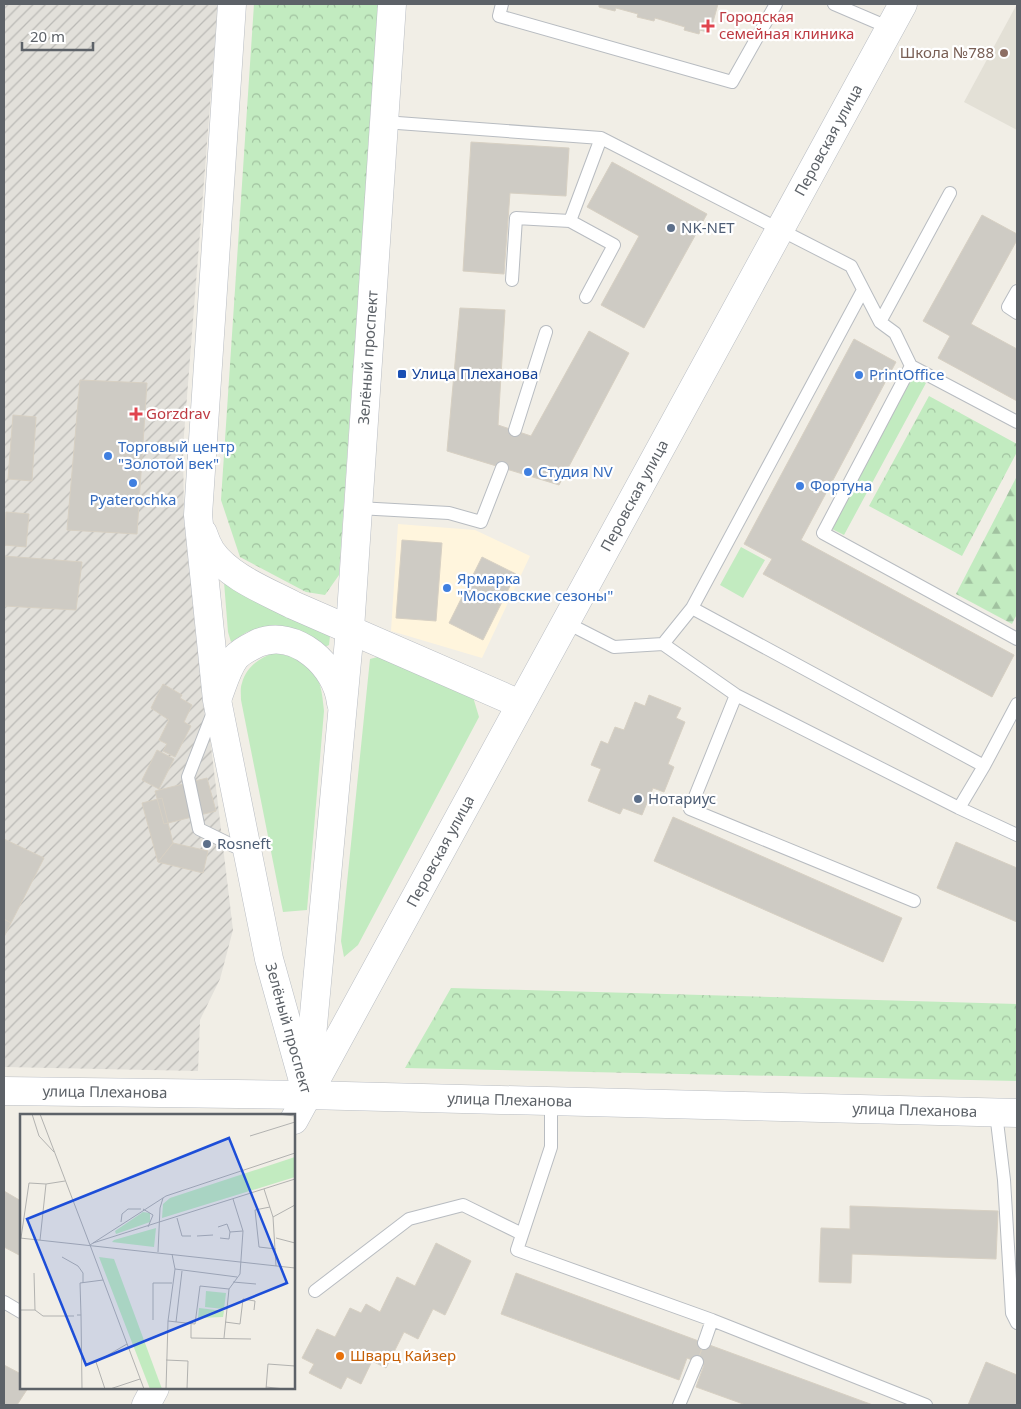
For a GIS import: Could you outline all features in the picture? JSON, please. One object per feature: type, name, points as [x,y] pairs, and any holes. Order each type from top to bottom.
[{"type":"main road","name":"Зелёный проспект","points":[[232,4],[198,515],[217,700],[269,959],[306,1096]]},
{"type":"main road","name":"Зелёный проспект","points":[[306,1096],[350,629],[392,4]]},
{"type":"main road","name":"Перовская улица","points":[[295,1118],[903,4]]},
{"type":"main road","points":[[198,515],[206,542],[221,563],[257,586],[293,604],[520,704]]},
{"type":"main road","name":"Зелёный проспект","points":[[217,700],[226,674],[235,658],[248,647],[266,640],[283,640],[301,646],[315,656],[328,670],[340,690],[342,712]]},
{"type":"main road","name":"улица Плеханова","points":[[4,1091],[306,1096],[1007,1113]]},
{"type":"main road","points":[[146,1405],[154,1389]]},
{"type":"lane","points":[[502,4],[499,16],[732,82],[776,4]]},
{"type":"lane","points":[[834,4],[890,28]]},
{"type":"lane","points":[[384,122],[601,138],[851,266],[880,322],[895,333],[911,366],[1017,422]]},
{"type":"lane","points":[[570,221],[601,138]]},
{"type":"lane","points":[[880,322],[950,193]]},
{"type":"lane","points":[[512,280],[516,218],[570,221],[614,245],[586,297]]},
{"type":"lane","points":[[663,644],[692,608],[863,290]]},
{"type":"lane","points":[[1017,291],[1008,307],[1017,312]]},
{"type":"lane","points":[[515,430],[546,332]]},
{"type":"lane","points":[[911,366],[823,533],[1017,639]]},
{"type":"lane","points":[[358,508],[450,513],[482,522],[502,468]]},
{"type":"lane","points":[[692,608],[984,766]]},
{"type":"lane","points":[[565,622],[614,647],[663,644],[736,695],[959,808],[1017,835]]},
{"type":"lane","points":[[736,695],[690,809],[914,901]]},
{"type":"lane","points":[[217,700],[188,777],[199,829],[248,853]]},
{"type":"lane","points":[[959,808],[1017,704]]},
{"type":"lane","points":[[551,1102],[552,1146],[517,1250],[712,1320],[926,1405]]},
{"type":"lane","points":[[1007,1113],[1004,1180],[1012,1313],[1017,1323]]},
{"type":"lane","points":[[315,1292],[409,1219],[463,1205],[522,1234]]},
{"type":"lane","points":[[4,1302],[20,1311]]},
{"type":"lane","points":[[704,1343],[712,1320]]},
{"type":"lane","points":[[679,1405],[696,1362]]},
{"type":"shaded area","points":[[4,4],[218,4],[183,447],[184,520],[233,930],[220,979],[200,1020],[198,1071],[4,1067]]},
{"type":"shaded area","name":"Школа №788","points":[[1017,4],[1017,130],[964,102]]},
{"type":"shaded area","points":[[398,524],[475,530],[530,556],[482,658],[391,631]]},
{"type":"green space","points":[[254,4],[378,4],[339,575],[325,595],[306,592],[240,557],[221,500]]},
{"type":"green space","points":[[913,376],[926,383],[844,535],[832,529]]},
{"type":"green space","points":[[929,396],[1017,444],[1017,452],[962,556],[869,506]]},
{"type":"green space","points":[[1017,476],[1017,614],[1012,624],[956,594]]},
{"type":"green space","points":[[741,547],[765,560],[743,598],[720,585]]},
{"type":"green space","points":[[224,582],[330,636],[329,645],[323,648],[262,628],[247,632],[231,642],[228,632]]},
{"type":"green space","points":[[274,653],[298,659],[313,670],[321,687],[324,711],[307,910],[283,912],[241,700],[241,685],[247,672],[258,660]]},
{"type":"green space","points":[[389,654],[473,697],[479,717],[358,945],[344,957],[341,941],[370,659]]},
{"type":"green space","points":[[451,988],[1017,1004],[1017,1081],[405,1068]]},
{"type":"building","points":[[599,4],[718,4],[710,33],[700,30],[699,34],[684,30],[685,27],[655,18],[654,21],[637,17],[638,14],[616,8],[615,11],[599,7]]},
{"type":"building","points":[[471,142],[569,148],[566,196],[510,193],[504,274],[463,271]]},
{"type":"building","points":[[612,162],[707,214],[644,328],[601,305],[639,236],[587,207]]},
{"type":"building","points":[[982,215],[1017,234],[1017,240],[971,324],[1017,349],[1017,401],[938,358],[950,336],[923,321]]},
{"type":"building","points":[[460,308],[505,310],[498,425],[531,436],[589,331],[629,353],[559,485],[447,451]]},
{"type":"building","points":[[854,339],[896,362],[801,540],[1014,655],[992,697],[763,574],[772,559],[744,544]]},
{"type":"building","name":"Торговый центр \"Золотой век\"","points":[[80,380],[147,383],[137,534],[67,530]]},
{"type":"building","points":[[13,415],[36,417],[32,481],[8,479]]},
{"type":"building","points":[[6,512],[29,514],[26,547],[4,545]]},
{"type":"building","points":[[402,540],[442,543],[436,621],[396,618]]},
{"type":"building","points":[[4,556],[82,562],[76,610],[4,606]]},
{"type":"building","points":[[482,557],[516,574],[483,640],[449,623]]},
{"type":"building","points":[[163,684],[182,695],[180,698],[192,705],[184,722],[191,726],[175,757],[163,751],[167,744],[159,740],[169,720],[151,708]]},
{"type":"building","points":[[649,695],[681,708],[676,718],[685,722],[668,764],[674,767],[664,792],[653,788],[642,815],[623,808],[620,814],[588,801],[601,769],[591,765],[601,741],[608,744],[615,727],[624,730],[635,702],[645,706]]},
{"type":"building","points":[[157,750],[174,759],[159,789],[142,780]]},
{"type":"building","points":[[207,778],[216,811],[164,824],[155,791]]},
{"type":"building","points":[[162,798],[173,843],[158,862],[142,803]]},
{"type":"building","points":[[673,817],[902,918],[883,962],[654,861]]},
{"type":"building","points":[[4,839],[44,858],[11,923],[4,919]]},
{"type":"building","points":[[956,842],[1017,868],[1017,922],[937,888]]},
{"type":"building","points":[[173,843],[208,851],[203,873],[158,862]]},
{"type":"building","points":[[4,919],[11,923],[4,937]]},
{"type":"building","points":[[4,1191],[20,1200],[20,1255],[4,1247]]},
{"type":"building","points":[[850,1206],[998,1211],[996,1259],[852,1254],[851,1283],[819,1282],[821,1228],[850,1229]]},
{"type":"building","points":[[436,1243],[471,1261],[445,1315],[433,1309],[418,1339],[404,1332],[386,1368],[372,1361],[361,1384],[347,1377],[341,1389],[309,1373],[314,1364],[302,1358],[317,1329],[335,1337],[350,1308],[361,1313],[366,1304],[380,1312],[397,1277],[415,1286]]},
{"type":"building","points":[[516,1273],[704,1343],[697,1362],[687,1358],[679,1380],[501,1314]]},
{"type":"building","points":[[704,1343],[873,1405],[746,1405],[696,1387],[704,1365],[697,1362]]},
{"type":"building","points":[[986,1362],[1017,1375],[1017,1405],[968,1405]]},
{"type":"building","points":[[4,1365],[20,1373],[20,1389],[27,1389],[17,1405],[4,1405]]},
{"type":"place","name":"Городская семейная клиника","points":[[708,26]]},
{"type":"place","name":"Школа №788","points":[[1004,53]]},
{"type":"place","name":"NK-NET","points":[[671,228]]},
{"type":"place","name":"Улица Плеханова","points":[[402,374]]},
{"type":"place","name":"PrintOffice","points":[[859,375]]},
{"type":"place","name":"Gorzdrav","points":[[136,414]]},
{"type":"place","name":"Торговый центр \"Золотой век\"","points":[[108,456]]},
{"type":"place","name":"Студия NV","points":[[528,472]]},
{"type":"place","name":"Pyaterochka","points":[[133,483]]},
{"type":"place","name":"Фортуна","points":[[800,486]]},
{"type":"place","name":"Ярмарка \"Московские сезоны\"","points":[[447,588]]},
{"type":"place","name":"Нотариус","points":[[638,799]]},
{"type":"place","name":"Rosneft","points":[[207,844]]},
{"type":"place","name":"Шварц Кайзер","points":[[340,1356]]}]
